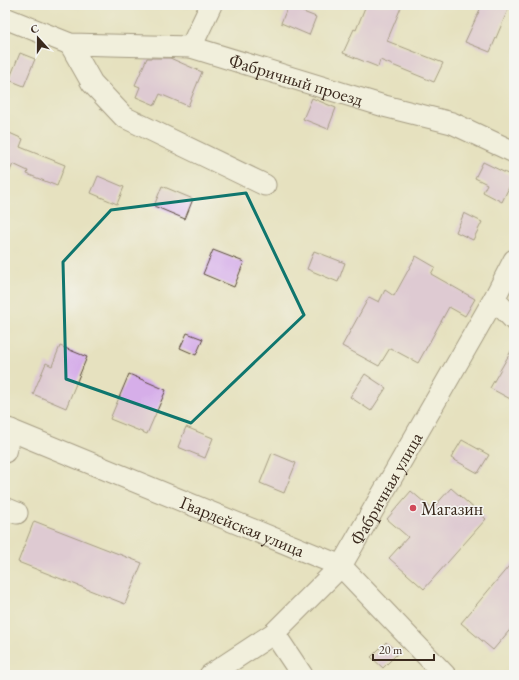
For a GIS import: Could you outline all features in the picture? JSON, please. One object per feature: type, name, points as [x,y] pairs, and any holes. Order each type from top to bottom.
[{"type":"street","points":[[191,47],[211,5]]},
{"type":"street","points":[[5,18],[70,44],[92,83],[124,118],[264,186]]},
{"type":"street","name":"Фабричный проезд","points":[[70,44],[191,47],[384,106],[452,123],[514,152]]},
{"type":"street","name":"Фабричная улица","points":[[210,675],[274,633],[341,566],[494,299],[514,260]]},
{"type":"street","points":[[494,299],[514,320]]},
{"type":"street","points":[[5,452],[8,429]]},
{"type":"street","name":"Гвардейская улица","points":[[8,429],[341,566],[446,675]]},
{"type":"street","points":[[274,633],[302,675]]},
{"type":"highlighted area","points":[[246,193],[304,315],[191,423],[66,379],[63,262],[111,210]]},
{"type":"building","points":[[366,5],[402,5],[387,41],[443,63],[434,82],[380,60],[378,67],[343,53],[354,29],[356,30]]},
{"type":"building","points":[[482,5],[510,5],[490,52],[465,42]]},
{"type":"building","points":[[288,6],[316,17],[309,35],[281,23]]},
{"type":"building","points":[[20,53],[35,59],[24,86],[9,80]]},
{"type":"building","points":[[147,58],[170,58],[202,72],[188,106],[160,94],[155,105],[136,97],[140,87],[135,85]]},
{"type":"building","points":[[312,98],[336,108],[328,129],[303,119]]},
{"type":"building","points":[[5,131],[23,139],[20,147],[65,165],[57,186],[27,174],[28,171],[13,164],[5,182]]},
{"type":"building","points":[[483,162],[514,177],[502,202],[483,192],[487,184],[475,178]]},
{"type":"building","points":[[98,176],[124,187],[117,204],[91,193]]},
{"type":"building","points":[[162,186],[193,199],[185,219],[154,206]]},
{"type":"building","points":[[464,213],[482,222],[473,240],[456,232]]},
{"type":"building","points":[[213,250],[244,262],[234,287],[203,274]]},
{"type":"building","points":[[314,251],[345,263],[338,282],[307,269]]},
{"type":"building","points":[[416,256],[435,267],[431,274],[475,299],[465,316],[449,307],[418,363],[390,348],[379,366],[342,346],[369,297],[379,302],[385,290],[394,296]]},
{"type":"building","points":[[187,333],[203,339],[196,355],[180,348]]},
{"type":"building","points":[[60,346],[87,357],[66,408],[33,394],[46,363],[52,366]]},
{"type":"building","points":[[514,346],[514,401],[490,388]]},
{"type":"building","points":[[129,374],[166,390],[147,434],[110,419]]},
{"type":"building","points":[[365,374],[386,388],[371,411],[350,397]]},
{"type":"building","points":[[186,427],[213,438],[205,458],[178,447]]},
{"type":"building","points":[[462,440],[489,455],[478,473],[451,458]]},
{"type":"building","points":[[272,453],[296,463],[284,493],[260,483]]},
{"type":"building","points":[[451,488],[486,519],[424,589],[389,558],[408,537],[387,519],[411,491],[432,509]]},
{"type":"building","points":[[34,521],[142,563],[125,604],[18,562]]},
{"type":"building","points":[[514,560],[514,625],[493,650],[461,623]]},
{"type":"building","points":[[386,642],[398,653],[383,668],[371,657]]},
{"type":"place","name":"Магазин","points":[[413,508]]}]
